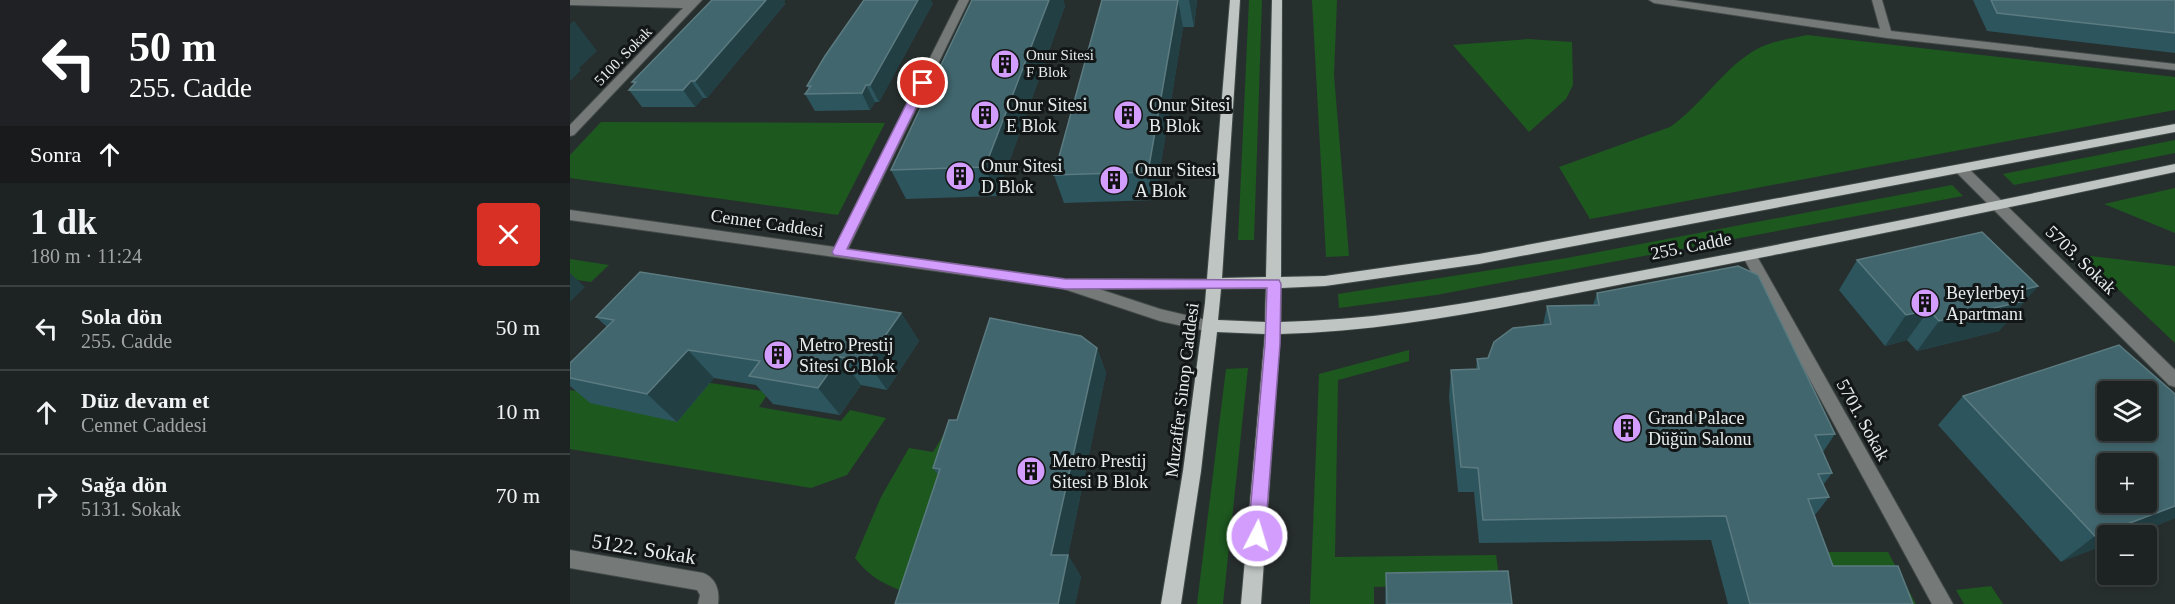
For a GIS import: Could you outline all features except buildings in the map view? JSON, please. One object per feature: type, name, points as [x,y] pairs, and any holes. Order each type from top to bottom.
[{"type":"main road","name":"Muzaffer Sinop Caddesi","points":[[1172,604],[1215,284],[1235,0]]},
{"type":"main road","points":[[1251,604],[1273,330],[1277,0]]},
{"type":"main road","name":"255. Cadde","points":[[1215,284],[1325,281],[1479,259],[2175,128]]},
{"type":"main road","name":"255. Cadde","points":[[1210,326],[1273,330],[1334,326],[1419,314],[1749,255],[2175,168]]},
{"type":"street","points":[[838,252],[964,0]]},
{"type":"street","points":[[1654,0],[1771,20],[1887,35],[2175,67]]},
{"type":"street","points":[[1877,0],[1887,35]]},
{"type":"street","points":[[570,2],[695,3]]},
{"type":"street","name":"5100. Sokak","points":[[570,132],[695,3]]},
{"type":"street","name":"5703. Sokak","points":[[1960,169],[2175,380]]},
{"type":"street","name":"Cennet Caddesi","points":[[570,215],[1065,284],[1215,284]]},
{"type":"street","name":"5701. Sokak","points":[[1749,255],[1943,604]]},
{"type":"street","name":"Cennet Caddesi","points":[[1065,284],[1160,315],[1210,326]]},
{"type":"street","name":"5122. Sokak","points":[[570,559],[696,579],[703,582],[708,595]]},
{"type":"green space","points":[[1249,0],[1262,0],[1254,240],[1238,240]]},
{"type":"green space","points":[[1312,0],[1337,0],[1334,75],[1349,256],[1326,257]]},
{"type":"green space","points":[[1807,35],[2175,77],[2175,110],[1590,219],[1559,167],[1670,127],[1745,57],[1769,44]]},
{"type":"green space","points":[[1528,39],[1572,42],[1573,85],[1566,99],[1529,132],[1453,45]]},
{"type":"green space","points":[[601,122],[885,123],[838,215],[570,178],[570,155]]},
{"type":"green space","points":[[2175,140],[2175,153],[2014,185],[2003,174]]},
{"type":"green space","points":[[1952,185],[1963,196],[1436,295],[1339,308],[1338,294],[1567,258]]},
{"type":"green space","points":[[2175,188],[2175,233],[2104,204]]},
{"type":"green space","points":[[2082,255],[2175,266],[2175,343]]},
{"type":"green space","points":[[570,259],[609,265],[591,282],[570,279]]},
{"type":"green space","points":[[1409,350],[1409,361],[1338,380],[1335,557],[1496,555],[1500,583],[1374,587],[1374,604],[1310,604],[1319,374]]},
{"type":"green space","points":[[601,366],[769,392],[759,407],[841,421],[850,410],[886,418],[847,475],[811,488],[570,449],[570,390],[576,391]]},
{"type":"green space","points":[[1248,368],[1223,604],[1197,604],[1226,369]]},
{"type":"green space","points":[[951,423],[974,423],[902,591],[876,578],[855,558],[881,497],[909,448],[933,452]]},
{"type":"green space","points":[[1793,552],[1888,552],[1916,604],[1890,604],[1802,579]]},
{"type":"green space","points":[[1991,586],[2003,604],[1964,604],[1956,590]]},
{"type":"place","name":"Onur Sitesi F Blok","points":[[1005,64]]},
{"type":"place","name":"Onur Sitesi E Blok","points":[[985,115]]},
{"type":"place","name":"Onur Sitesi B Blok","points":[[1128,115]]},
{"type":"place","name":"Onur Sitesi D Blok","points":[[960,176]]},
{"type":"place","name":"Onur Sitesi A Blok","points":[[1114,180]]},
{"type":"place","name":"Beylerbeyi Apartmanı","points":[[1925,303]]},
{"type":"place","name":"Metro Prestij Sitesi C Blok","points":[[778,355]]},
{"type":"place","name":"Grand Palace Düğün Salonu","points":[[1627,428]]},
{"type":"place","name":"Metro Prestij Sitesi B Blok","points":[[1031,471]]},
{"type":"route","points":[[923,83],[838,252],[1065,284],[1274,284],[1273,330],[1257,536]]}]
